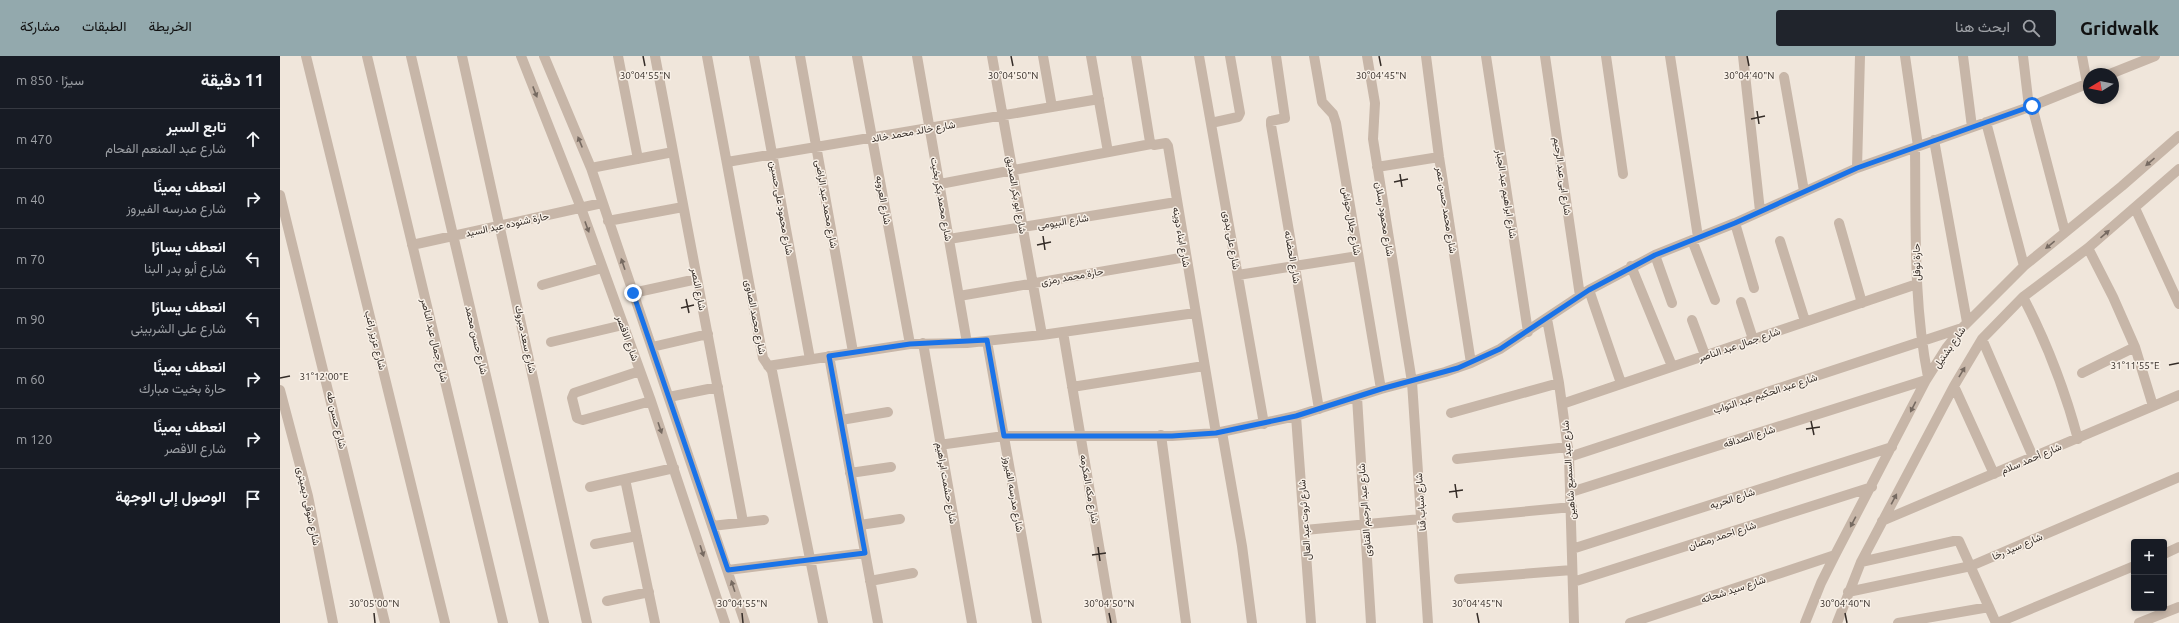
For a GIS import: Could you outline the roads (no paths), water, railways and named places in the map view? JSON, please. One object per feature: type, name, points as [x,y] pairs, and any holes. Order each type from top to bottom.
[{"type":"street","name":"شارع عزيز راغب","points":[[306,56],[445,623]]},
{"type":"street","name":"شارع جمال عبد الناصر","points":[[367,56],[503,623]]},
{"type":"street","name":"شارع حسن محمد","points":[[411,56],[544,623]]},
{"type":"street","name":"شارع سعد مبروك","points":[[462,56],[501,226],[587,623]]},
{"type":"street","name":"شارع الاقصر","points":[[521,56],[581,208],[640,371],[674,468],[725,623]]},
{"type":"street","name":"شارع الاقصر","points":[[544,56],[591,168],[745,623]]},
{"type":"street","points":[[618,56],[638,159]]},
{"type":"street","name":"شارع النصر","points":[[655,56],[743,522]]},
{"type":"street","name":"شارع محمد الصاوى","points":[[707,56],[763,358],[772,371],[823,623]]},
{"type":"street","name":"شارع محمود على حسين","points":[[754,56],[810,359]]},
{"type":"street","name":"شارع محمد عبد الراضى","points":[[800,56],[853,352]]},
{"type":"street","name":"شارع العروبه","points":[[857,56],[910,344]]},
{"type":"street","name":"شارع محمد بكر بخيت","points":[[917,56],[967,343]]},
{"type":"street","name":"شارع ابو بكر الصديق","points":[[992,56],[1042,335]]},
{"type":"street","points":[[1043,56],[1052,107]]},
{"type":"street","points":[[1091,56],[1108,152]]},
{"type":"street","points":[[940,184],[1151,144],[1136,56]]},
{"type":"street","name":"شارع على بدوى","points":[[1199,56],[1264,424]]},
{"type":"street","points":[[1211,123],[1234,119],[1238,117],[1240,113],[1230,56]]},
{"type":"street","name":"شارع الحضانه","points":[[1276,56],[1285,118],[1271,121],[1271,125],[1319,409]]},
{"type":"street","name":"شارع جلال حواش","points":[[1314,56],[1322,102],[1333,114],[1336,123],[1381,389]]},
{"type":"street","name":"شارع محمود رسلان","points":[[1367,56],[1375,103],[1373,135],[1377,167],[1412,382]]},
{"type":"street","name":"شارع محمد حسن عمر","points":[[1426,56],[1439,157],[1471,363]]},
{"type":"street","name":"شارع ابراهيم عبد الجبار","points":[[1486,56],[1528,332]]},
{"type":"street","name":"شارع ابى عبد الرحيم","points":[[1546,56],[1580,296]]},
{"type":"street","points":[[1606,56],[1624,174]]},
{"type":"street","points":[[1670,56],[1695,239],[1715,300]]},
{"type":"street","points":[[1743,56],[1760,211]]},
{"type":"street","points":[[1857,168],[1860,56]]},
{"type":"street","name":"حارة نوفل","points":[[1905,56],[1916,146],[1916,284],[1921,342],[1927,379]]},
{"type":"street","points":[[1963,56],[1972,126]]},
{"type":"street","points":[[2023,56],[2031,106],[2065,232]]},
{"type":"street","points":[[2082,56],[2085,68]]},
{"type":"street","points":[[2119,70],[2143,58],[2155,56]]},
{"type":"street","points":[[1784,78],[1804,191]]},
{"type":"street","points":[[940,445],[1004,436],[1219,433],[1296,416],[1381,389],[1412,382],[1471,363],[1500,349],[1528,332],[1589,290],[1631,266],[1655,255],[1735,223],[1857,168],[2031,106],[2083,85]]},
{"type":"street","name":"شارع خالد محمد خالد","points":[[727,162],[1099,99]]},
{"type":"street","points":[[1986,122],[2024,266]]},
{"type":"street","name":"شارع بشتيل","points":[[1805,623],[1821,583],[1927,379],[1947,347],[1964,325],[2024,266],[2179,136]]},
{"type":"street","points":[[1934,140],[1964,325]]},
{"type":"street","name":"شارع ابناء دوينه","points":[[1151,144],[1166,143],[1168,146],[1204,366],[1242,546],[1252,623]]},
{"type":"street","points":[[591,168],[673,152]]},
{"type":"street","points":[[1377,167],[1439,157]]},
{"type":"street","points":[[1837,623],[1861,562],[1882,521],[1954,386],[1982,340],[2023,297],[2088,248],[2179,171]]},
{"type":"street","name":"شارع حسن طه","points":[[280,195],[385,623]]},
{"type":"street","name":"شارع البيومى","points":[[949,239],[1176,202]]},
{"type":"street","name":"حارة شنوده عبد السيد","points":[[412,245],[602,203]]},
{"type":"street","points":[[608,221],[683,206]]},
{"type":"street","points":[[2135,208],[2179,304]]},
{"type":"street","points":[[1735,223],[1754,288]]},
{"type":"street","points":[[1839,223],[1862,303]]},
{"type":"street","points":[[1780,241],[1806,321]]},
{"type":"street","points":[[2088,248],[2114,297],[2134,347],[2153,406]]},
{"type":"street","points":[[1655,255],[1672,303]]},
{"type":"street","points":[[1238,275],[1358,256]]},
{"type":"street","name":"حارة محمد رمزى","points":[[959,296],[1186,257]]},
{"type":"street","points":[[1631,266],[1672,366]]},
{"type":"street","points":[[542,285],[602,268]]},
{"type":"street","points":[[633,293],[697,279]]},
{"type":"street","name":"شارع جمال عبد الناصر","points":[[1562,404],[1916,284]]},
{"type":"street","points":[[1589,290],[1621,383]]},
{"type":"street","points":[[2023,297],[2046,342],[2064,390],[2078,439]]},
{"type":"street","points":[[1740,302],[1753,339]]},
{"type":"street","points":[[768,366],[910,344],[967,343],[1042,335],[1195,313]]},
{"type":"street","name":"شارع عبد السميع شاهين","points":[[1547,319],[1559,382],[1568,452],[1572,507],[1574,623]]},
{"type":"street","points":[[1692,320],[1705,355]]},
{"type":"street","name":"شارع عبد الحكيم عبد التواب","points":[[1457,459],[1568,452],[1921,342],[1964,325]]},
{"type":"street","points":[[551,342],[623,326]]},
{"type":"street","name":"شارع مكه المكرمه","points":[[1063,332],[1112,623]]},
{"type":"street","points":[[652,347],[708,334]]},
{"type":"street","name":"شارع مدرسه الفيروز","points":[[987,340],[1037,623]]},
{"type":"street","points":[[1982,340],[2033,457]]},
{"type":"street","name":"شارع حشمت ابراهيم","points":[[923,343],[972,623]]},
{"type":"street","points":[[2082,373],[2134,347]]},
{"type":"street","points":[[829,356],[878,623]]},
{"type":"street","points":[[1072,387],[1204,366]]},
{"type":"street","points":[[640,371],[574,393],[572,398],[577,418],[583,420],[651,402]]},
{"type":"street","name":"شارع الصداقه","points":[[1571,492],[1927,379]]},
{"type":"street","name":"شارع شباب قنا","points":[[1412,382],[1428,623]]},
{"type":"street","points":[[1451,413],[1559,382]]},
{"type":"street","points":[[1954,386],[1994,474]]},
{"type":"street","points":[[668,397],[718,387]]},
{"type":"street","name":"شارع شوقى ديميترى","points":[[280,390],[308,496],[333,623]]},
{"type":"street","name":"شارع أحمد سلام","points":[[1882,521],[2179,395]]},
{"type":"street","name":"شارع عبد الرحيم القناوى","points":[[1357,397],[1371,623]]},
{"type":"street","points":[[841,420],[888,412]]},
{"type":"street","name":"شارع ثروت عبد العال","points":[[1296,416],[1311,623]]},
{"type":"street","points":[[1161,435],[1186,623]]},
{"type":"street","name":"شارع الحريه","points":[[1572,549],[1892,447]]},
{"type":"street","points":[[850,473],[891,467]]},
{"type":"street","points":[[590,487],[674,468]]},
{"type":"street","name":"شارع سيد رخا","points":[[1848,592],[1970,566],[2179,477]]},
{"type":"street","points":[[625,479],[655,623]]},
{"type":"street","name":"شارع احمد رمضان","points":[[1573,582],[1872,487]]},
{"type":"street","points":[[1457,518],[1572,507]]},
{"type":"street","points":[[860,525],[900,519]]},
{"type":"street","points":[[1304,530],[1421,519]]},
{"type":"street","points":[[712,526],[764,520]]},
{"type":"street","points":[[595,544],[637,536]]},
{"type":"street","points":[[1861,562],[1957,540],[1961,544],[1996,623],[2131,567]]},
{"type":"street","points":[[2167,553],[2179,547]]},
{"type":"street","points":[[728,570],[865,553]]},
{"type":"street","name":"شارع سيد شحاته","points":[[1630,623],[1836,555]]},
{"type":"street","points":[[1459,579],[1572,570]]},
{"type":"street","points":[[870,581],[913,573]]},
{"type":"street","points":[[607,601],[649,592]]},
{"type":"street","points":[[1898,623],[1989,607]]},
{"type":"street","points":[[2139,623],[2179,607]]}]
